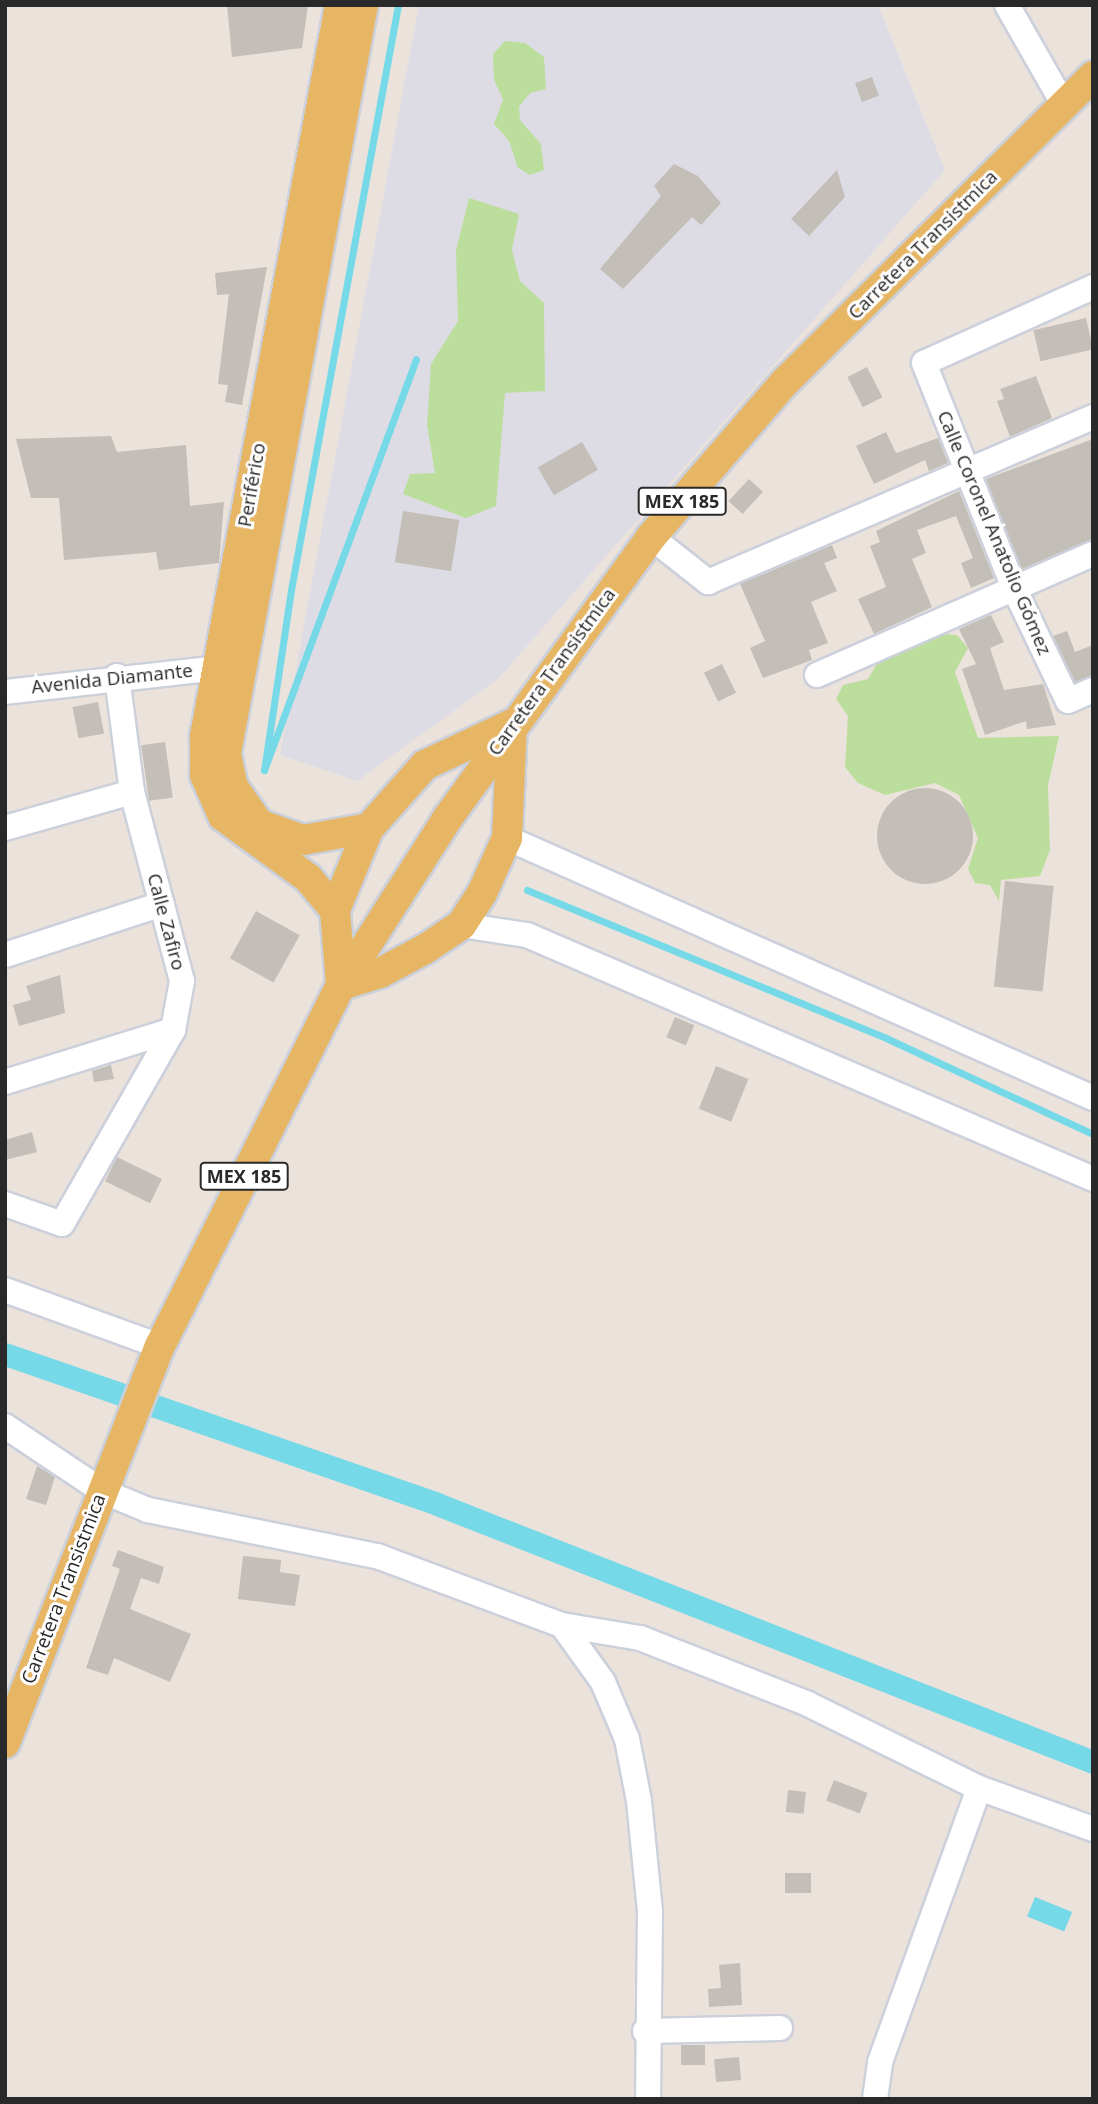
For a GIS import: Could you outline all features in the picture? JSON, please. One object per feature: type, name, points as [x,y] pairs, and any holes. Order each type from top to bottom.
[{"type":"main road","name":"Periférico","points":[[340,5],[205,736],[223,792],[259,824],[303,839],[369,828]]},
{"type":"main road","name":"Periférico","points":[[335,911],[308,878],[223,816],[223,792],[226,754],[247,626],[363,5]]},
{"type":"main road","name":"Carretera Transistmica","points":[[5,1743],[155,1358],[341,985],[512,724],[651,537],[785,382],[1064,105],[1091,82]]},
{"type":"main road","points":[[512,724],[507,838],[461,925],[380,974],[341,985],[335,911],[369,828],[425,765],[512,724]]},
{"type":"street","points":[[1007,5],[1064,105]]},
{"type":"street","name":"Calle Coronel Anatolio Gómez","points":[[1093,287],[924,363],[964,471],[1013,586],[1068,701],[1093,690]]},
{"type":"street","points":[[651,537],[708,582],[1093,417]]},
{"type":"street","points":[[817,675],[1013,586],[1093,554]]},
{"type":"street","name":"Avenida Diamante","points":[[5,692],[117,676],[219,668]]},
{"type":"street","name":"Calle Zafiro","points":[[5,1204],[62,1224],[173,1030],[182,981],[132,792],[117,676]]},
{"type":"street","points":[[5,828],[132,792]]},
{"type":"street","points":[[507,838],[1093,1098]]},
{"type":"street","points":[[5,955],[162,904]]},
{"type":"street","points":[[461,925],[527,935],[1093,1179]]},
{"type":"street","points":[[5,1082],[173,1030]]},
{"type":"street","points":[[5,1290],[155,1358]]},
{"type":"street","points":[[5,1426],[102,1491],[148,1510],[377,1556],[562,1625],[640,1639],[808,1704],[979,1788],[1093,1829]]},
{"type":"street","points":[[562,1625],[603,1682],[627,1739],[650,1911],[645,2031],[648,2099]]},
{"type":"street","points":[[876,2099],[880,2062],[979,1788]]},
{"type":"street","points":[[645,2031],[780,2028]]},
{"type":"shaded area","points":[[419,5],[878,5],[945,170],[498,679],[357,781],[280,755]]},
{"type":"green space","points":[[505,41],[525,43],[544,57],[546,89],[530,93],[519,107],[520,120],[541,144],[544,170],[530,175],[518,168],[509,141],[494,124],[503,99],[494,80],[493,54]]},
{"type":"green space","points":[[469,198],[519,214],[512,250],[520,281],[544,303],[545,391],[505,393],[496,506],[466,518],[403,494],[410,474],[435,473],[427,425],[431,364],[458,321],[456,250]]},
{"type":"green space","points":[[930,633],[957,635],[968,648],[955,672],[978,738],[1059,736],[1048,785],[1050,850],[1040,876],[1001,880],[999,901],[990,885],[975,883],[968,869],[978,838],[959,795],[935,783],[885,795],[858,783],[845,767],[848,716],[836,699],[843,685],[868,679],[881,657]]},
{"type":"water","points":[[1035,1897],[1072,1912],[1064,1931],[1027,1916]]},
{"type":"building","points":[[227,5],[308,5],[302,48],[232,57]]},
{"type":"building","points":[[872,77],[879,96],[862,102],[855,83]]},
{"type":"building","points":[[674,164],[698,176],[721,203],[701,225],[692,217],[623,289],[600,269],[661,196],[654,186]]},
{"type":"building","points":[[837,170],[845,197],[809,236],[791,219]]},
{"type":"building","points":[[267,267],[242,405],[225,402],[228,385],[218,384],[229,294],[217,295],[215,273]]},
{"type":"building","points":[[1086,318],[1093,349],[1041,361],[1033,330]]},
{"type":"building","points":[[867,367],[882,397],[863,407],[847,377]]},
{"type":"building","points":[[1036,376],[1052,418],[1010,437],[997,401],[1004,399],[1000,389]]},
{"type":"building","points":[[886,432],[896,453],[938,438],[948,463],[929,471],[925,460],[874,484],[856,446]]},
{"type":"building","points":[[111,436],[117,452],[186,445],[190,506],[224,502],[219,563],[159,570],[156,552],[64,560],[59,498],[31,498],[16,439]]},
{"type":"building","points":[[1093,439],[1093,539],[1022,569],[986,479]]},
{"type":"building","points":[[582,442],[598,470],[554,495],[538,468]]},
{"type":"building","points":[[749,479],[763,492],[742,514],[729,501]]},
{"type":"building","points":[[959,491],[994,578],[971,588],[961,563],[973,558],[956,516],[917,530],[926,553],[912,559],[932,607],[874,634],[858,599],[886,587],[870,546],[880,542],[876,531]]},
{"type":"building","points":[[403,511],[459,520],[451,571],[395,562]]},
{"type":"building","points":[[832,545],[837,558],[824,563],[837,591],[811,602],[828,643],[809,650],[812,660],[763,678],[750,648],[765,641],[740,584]]},
{"type":"building","points":[[991,615],[1004,642],[990,648],[1004,690],[1043,684],[1056,725],[1027,729],[1026,721],[985,735],[962,669],[976,664],[959,629]]},
{"type":"building","points":[[1067,631],[1075,652],[1093,645],[1093,675],[1075,682],[1053,636]]},
{"type":"building","points":[[722,664],[736,693],[718,702],[704,673]]},
{"type":"building","points":[[98,702],[104,733],[79,738],[72,707]]},
{"type":"building","points":[[165,742],[173,797],[149,801],[141,745]]},
{"type":"building","points":[[925,788],[943,792],[959,802],[969,818],[973,836],[969,854],[959,870],[943,880],[925,884],[907,880],[891,870],[881,854],[877,836],[881,818],[891,802],[907,792]]},
{"type":"building","points":[[1005,881],[1054,886],[1043,992],[994,986]]},
{"type":"building","points":[[256,911],[300,935],[274,982],[230,958]]},
{"type":"building","points":[[60,975],[65,1013],[19,1026],[13,1005],[31,1000],[26,986]]},
{"type":"building","points":[[675,1017],[694,1025],[686,1045],[666,1037]]},
{"type":"building","points":[[111,1065],[114,1079],[94,1082],[92,1071]]},
{"type":"building","points":[[716,1066],[748,1079],[731,1122],[699,1109]]},
{"type":"building","points":[[32,1132],[37,1152],[5,1160],[5,1140]]},
{"type":"building","points":[[117,1157],[162,1179],[150,1203],[105,1181]]},
{"type":"building","points":[[37,1466],[55,1477],[46,1505],[26,1499]]},
{"type":"building","points":[[118,1550],[164,1567],[159,1584],[141,1578],[130,1609],[191,1634],[170,1682],[114,1658],[108,1675],[86,1668],[120,1569],[112,1566]]},
{"type":"building","points":[[243,1556],[281,1560],[280,1572],[300,1575],[295,1606],[238,1599]]},
{"type":"building","points":[[834,1780],[868,1793],[860,1813],[826,1801]]},
{"type":"building","points":[[788,1790],[806,1792],[804,1814],[786,1812]]},
{"type":"building","points":[[785,1873],[811,1873],[811,1893],[785,1893]]},
{"type":"building","points":[[740,1963],[742,2005],[709,2007],[708,1989],[721,1988],[719,1965]]},
{"type":"building","points":[[681,2045],[705,2045],[705,2065],[681,2065]]},
{"type":"building","points":[[739,2057],[741,2080],[716,2082],[714,2059]]},
{"type":"waterway","points":[[398,5],[291,590],[264,770],[416,359]]},
{"type":"waterway","points":[[527,890],[886,1038],[1093,1134]]},
{"type":"waterway","points":[[5,1354],[437,1504],[1093,1762]]}]
